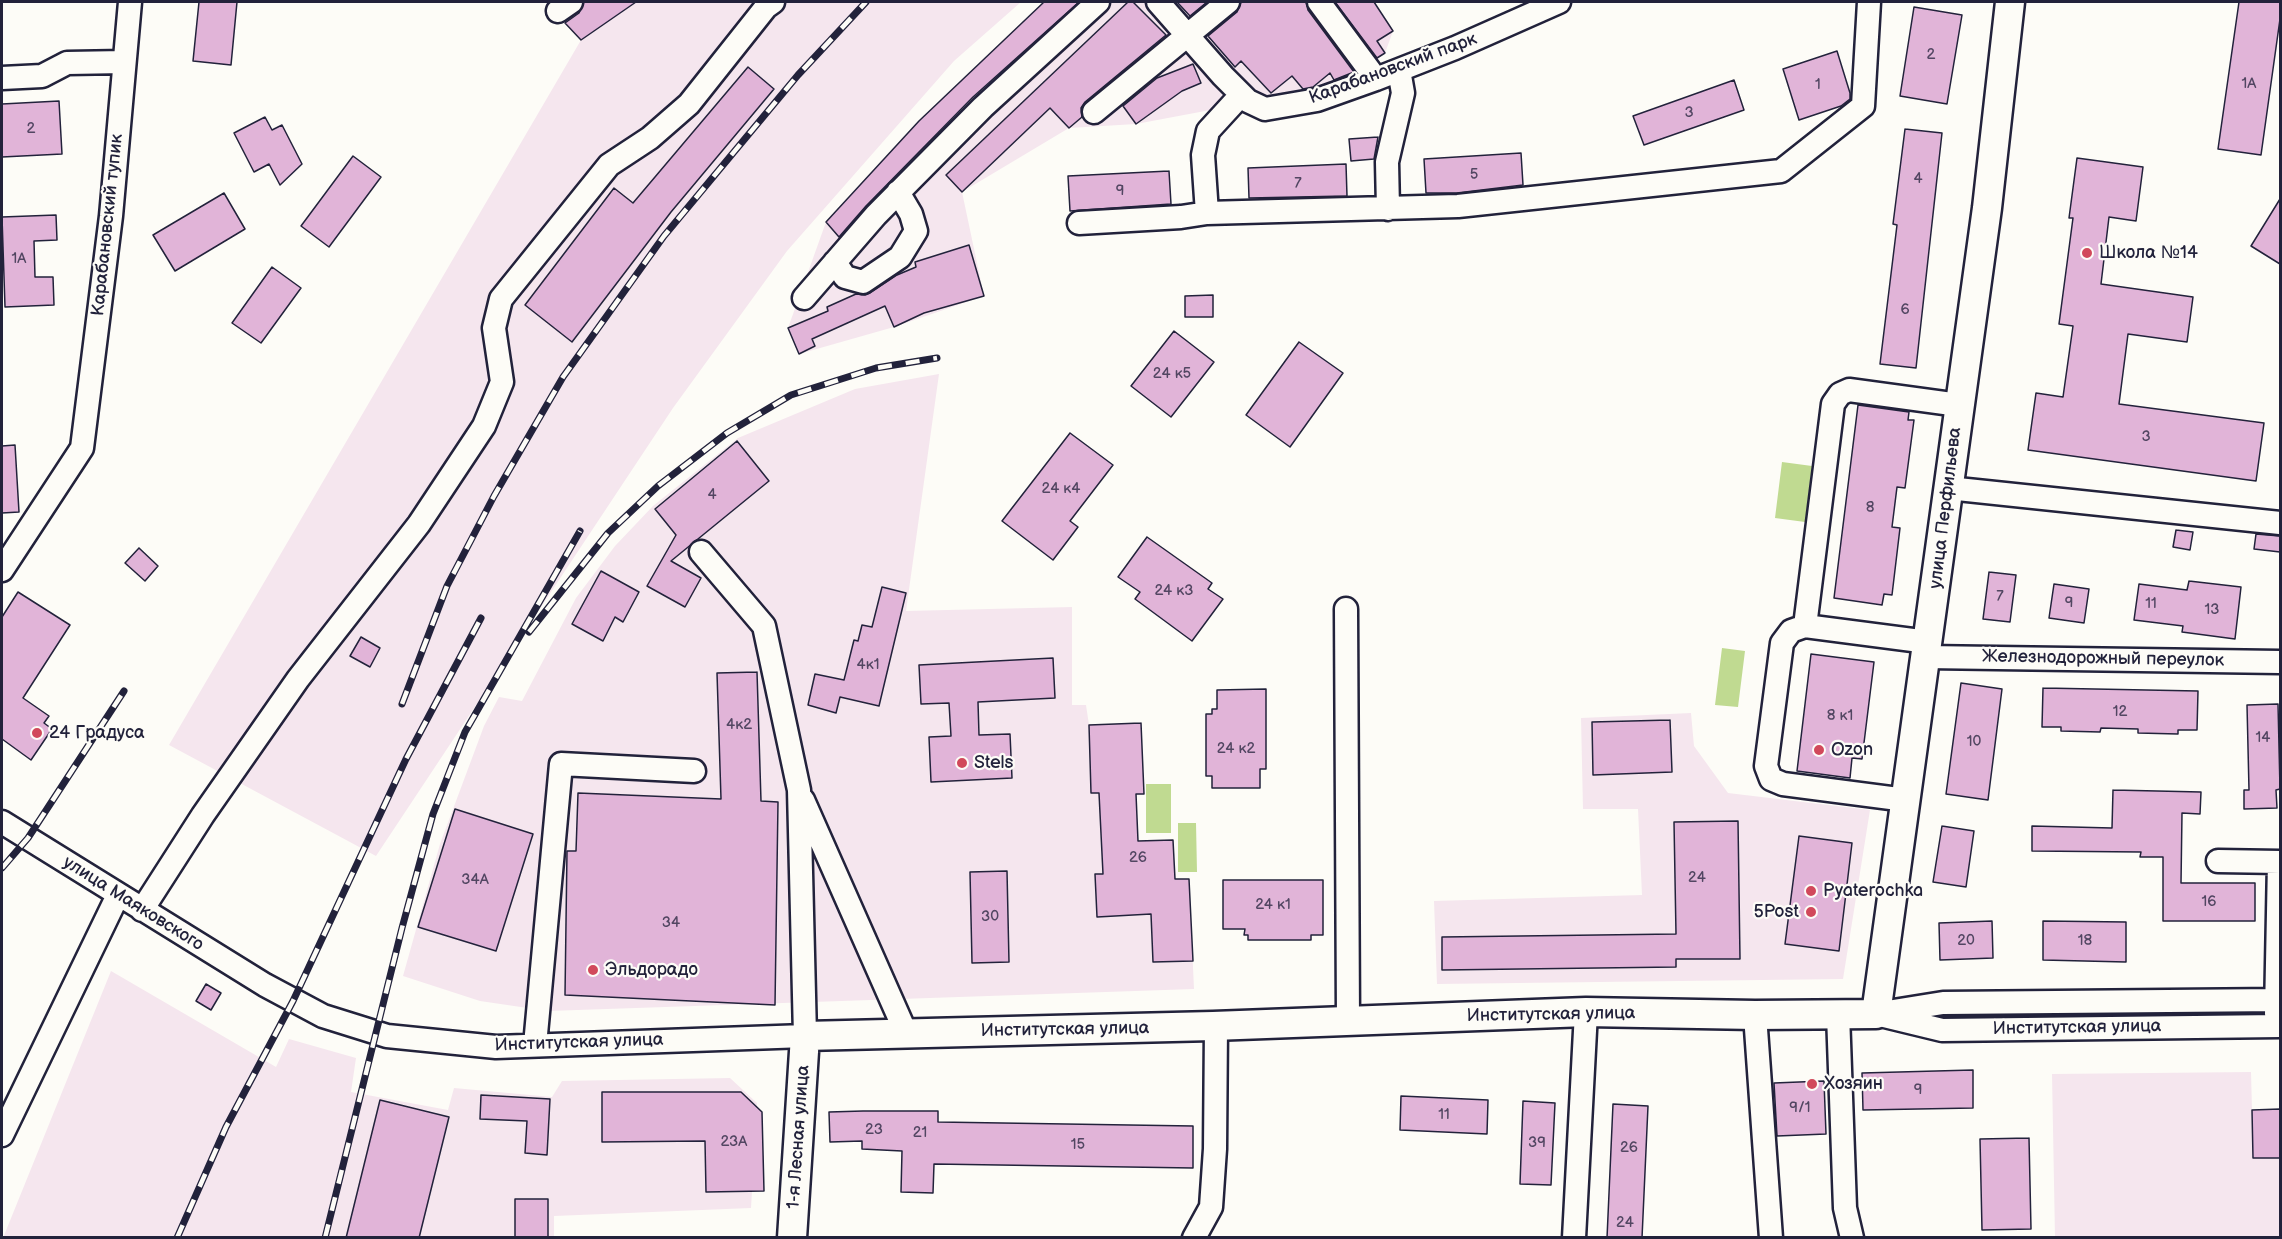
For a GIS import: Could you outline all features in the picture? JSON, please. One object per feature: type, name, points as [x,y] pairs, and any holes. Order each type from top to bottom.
[{"type":"main road","name":"улица Перфильева","points":[[1876,1014],[1987,208],[2010,2]]},
{"type":"main road","name":"Институтская улица","points":[[805,1036],[1216,1026],[1586,1012],[1755,1015],[1876,1014]]},
{"type":"main road","name":"1-я Лесная улица","points":[[792,1238],[805,1036]]},
{"type":"street","name":"Карабановский тупик","points":[[2,570],[82,448],[111,216],[130,2]]},
{"type":"street","points":[[142,910],[203,815],[298,680],[419,524],[484,426],[502,382],[494,328],[501,299],[609,165],[650,138],[689,104],[766,7],[773,2]]},
{"type":"street","points":[[804,298],[898,192],[983,107],[1098,2]]},
{"type":"street","name":"Карабановский парк","points":[[1158,2],[1241,95],[1265,109],[1317,100],[1376,79],[1455,48],[1559,2]]},
{"type":"street","points":[[1094,112],[1228,2]]},
{"type":"street","points":[[1319,2],[1376,79]]},
{"type":"street","points":[[1079,223],[1182,217],[1206,213],[1458,206],[1780,171],[1863,106],[1869,2]]},
{"type":"street","points":[[2,78],[42,76],[68,63],[124,62]]},
{"type":"street","points":[[1388,209],[1387,162],[1403,93],[1399,70]]},
{"type":"street","points":[[1206,213],[1203,155],[1208,131],[1241,95]]},
{"type":"street","points":[[836,262],[845,277],[863,282],[900,257],[916,231],[898,192]]},
{"type":"street","points":[[1906,801],[1783,784],[1771,779],[1766,766],[1782,643],[1791,631],[1805,626],[1833,404],[1840,394],[1849,390],[1959,405]]},
{"type":"street","points":[[1948,488],[2280,523]]},
{"type":"street","points":[[701,552],[764,626],[799,790],[805,1036]]},
{"type":"street","points":[[1346,609],[1348,1021]]},
{"type":"street","name":"Железнодорожный переулок","points":[[1805,626],[1927,650],[2280,662]]},
{"type":"street","points":[[535,1045],[561,764],[694,771]]},
{"type":"street","points":[[799,790],[906,1033]]},
{"type":"street","name":"улица Маяковского","points":[[2,822],[265,985]]},
{"type":"street","points":[[2218,861],[2280,862],[2279,1030]]},
{"type":"street","points":[[2,1135],[118,895]]},
{"type":"street","name":"Институтская улица","points":[[265,985],[323,1017],[387,1036],[496,1047],[805,1036]]},
{"type":"street","name":"Институтская улица","points":[[1876,1014],[1943,1003],[2278,1000]]},
{"type":"street","points":[[1574,1238],[1586,1012]]},
{"type":"street","points":[[1838,1014],[1845,1208],[1852,1238]]},
{"type":"street","name":"Институтская улица","points":[[1876,1014],[1942,1030],[2279,1030]]},
{"type":"street","points":[[1755,1015],[1771,1238]]},
{"type":"street","points":[[1194,1238],[1210,1207],[1215,1149],[1216,1026]]},
{"type":"shaded area","points":[[549,2],[1021,2],[954,61],[787,251],[673,408],[376,856],[169,745],[581,40]]},
{"type":"shaded area","points":[[1044,2],[1374,2],[1393,31],[1385,53],[1356,77],[1338,86],[1136,124],[1069,128],[962,192],[984,296],[894,327],[799,354],[788,328],[826,222],[919,121]]},
{"type":"shaded area","points":[[939,374],[906,611],[1072,607],[1072,705],[1086,705],[1089,725],[1141,723],[1144,794],[1136,795],[1138,841],[1173,840],[1175,879],[1189,879],[1194,989],[548,1011],[480,1001],[403,976],[440,844],[484,726],[499,697],[522,701],[576,598],[615,546],[653,506],[738,438],[855,389]]},
{"type":"shaded area","points":[[1691,713],[1694,746],[1728,793],[1870,810],[1843,979],[1437,984],[1434,901],[1642,895],[1638,809],[1583,809],[1581,718]]},
{"type":"shaded area","points":[[111,971],[276,1067],[289,1039],[356,1058],[351,1092],[448,1110],[454,1088],[552,1097],[562,1081],[730,1078],[757,1103],[751,1208],[554,1216],[554,1238],[3,1238]]},
{"type":"shaded area","points":[[2251,1072],[2252,1110],[2280,1109],[2280,1237],[2055,1237],[2052,1074]]},
{"type":"green space","points":[[1782,462],[1812,466],[1805,522],[1775,518]]},
{"type":"green space","points":[[1722,648],[1745,651],[1738,707],[1715,705]]},
{"type":"green space","points":[[1146,784],[1171,784],[1171,833],[1146,833]]},
{"type":"green space","points":[[1178,823],[1196,823],[1197,872],[1178,872]]},
{"type":"building","points":[[199,2],[237,2],[231,65],[193,61]]},
{"type":"building","points":[[584,2],[636,2],[581,40],[565,23],[579,13]]},
{"type":"building","points":[[1044,2],[1079,2],[973,97],[866,206],[839,237],[826,222],[919,121]]},
{"type":"building","points":[[1128,2],[1133,2],[1166,35],[1085,102],[1081,108],[1082,117],[1069,128],[1050,108],[962,192],[946,175]]},
{"type":"building","points":[[1177,2],[1207,2],[1190,16]]},
{"type":"building","points":[[1241,2],[1306,2],[1308,10],[1354,72],[1334,80],[1330,73],[1313,87],[1303,89],[1292,76],[1271,93],[1241,61],[1235,67],[1208,36],[1237,12]]},
{"type":"building","points":[[1335,2],[1374,2],[1393,31],[1377,41],[1385,53],[1377,58]]},
{"type":"building","points":[[2239,2],[2280,2],[2280,19],[2261,155],[2218,149]]},
{"type":"building","points":[[1914,7],[1962,15],[1947,104],[1900,96]]},
{"type":"building","points":[[1837,51],[1850,99],[1841,106],[1799,120],[1783,69]]},
{"type":"building","points":[[1193,64],[1201,83],[1182,91],[1136,124],[1123,106],[1157,78]]},
{"type":"building","points":[[748,67],[774,89],[671,212],[572,342],[525,305],[614,188],[633,203]]},
{"type":"building","points":[[1734,80],[1744,110],[1644,145],[1633,116]]},
{"type":"building","points":[[59,101],[62,154],[2,157],[2,104]]},
{"type":"building","points":[[265,117],[272,130],[282,125],[302,164],[280,185],[269,164],[254,172],[234,133]]},
{"type":"building","points":[[1905,129],[1942,133],[1916,368],[1880,364],[1897,225],[1893,224]]},
{"type":"building","points":[[1378,137],[1374,159],[1351,161],[1349,139]]},
{"type":"building","points":[[1521,153],[1523,185],[1457,193],[1426,193],[1424,159]]},
{"type":"building","points":[[353,156],[381,177],[329,247],[301,226]]},
{"type":"building","points":[[2077,158],[2143,167],[2136,221],[2109,217],[2101,284],[2193,297],[2187,342],[2128,334],[2119,404],[2264,423],[2256,481],[2028,450],[2036,393],[2063,397],[2073,326],[2059,324],[2073,218],[2069,218]]},
{"type":"building","points":[[1346,164],[1347,196],[1249,198],[1248,168]]},
{"type":"building","points":[[1169,171],[1171,204],[1070,211],[1068,176]]},
{"type":"building","points":[[224,193],[245,229],[175,271],[153,235]]},
{"type":"building","points":[[2280,199],[2280,264],[2251,246]]},
{"type":"building","points":[[56,215],[57,240],[34,241],[35,277],[53,277],[54,305],[5,307],[2,217]]},
{"type":"building","points":[[969,245],[984,296],[924,313],[894,327],[885,306],[812,339],[815,346],[799,354],[788,328],[828,311],[827,307],[856,294],[870,293],[897,275],[916,267],[915,262]]},
{"type":"building","points":[[272,267],[301,288],[261,343],[232,323]]},
{"type":"building","points":[[1213,295],[1213,317],[1185,317],[1185,296]]},
{"type":"building","points":[[1174,331],[1214,362],[1171,417],[1131,386]]},
{"type":"building","points":[[1299,342],[1343,373],[1290,447],[1246,415]]},
{"type":"building","points":[[1858,405],[1909,412],[1908,420],[1914,420],[1905,488],[1897,487],[1892,527],[1900,528],[1892,595],[1884,594],[1882,605],[1834,598]]},
{"type":"building","points":[[1070,433],[1113,465],[1070,521],[1078,527],[1053,560],[1002,521]]},
{"type":"building","points":[[737,441],[769,481],[671,561],[701,578],[685,607],[647,586],[676,535],[655,509]]},
{"type":"building","points":[[15,445],[19,512],[2,513],[2,446]]},
{"type":"building","points":[[2176,530],[2193,532],[2190,550],[2173,547]]},
{"type":"building","points":[[2256,534],[2280,536],[2280,552],[2254,549]]},
{"type":"building","points":[[1147,537],[1212,583],[1208,589],[1223,599],[1192,641],[1135,599],[1140,592],[1118,577]]},
{"type":"building","points":[[139,548],[158,566],[145,581],[125,563]]},
{"type":"building","points":[[601,571],[639,592],[623,622],[615,617],[603,641],[572,624]]},
{"type":"building","points":[[1989,572],[2016,575],[2010,622],[1983,619]]},
{"type":"building","points":[[2189,581],[2241,587],[2235,639],[2182,632],[2183,626],[2134,620],[2139,584],[2187,590]]},
{"type":"building","points":[[2054,584],[2089,589],[2084,623],[2049,618]]},
{"type":"building","points":[[882,587],[906,593],[879,706],[840,697],[836,713],[808,705],[815,674],[844,680],[854,640],[858,641],[862,625],[872,627]]},
{"type":"building","points":[[18,592],[70,625],[23,698],[49,716],[44,723],[52,729],[31,760],[2,739],[2,617]]},
{"type":"building","points":[[361,637],[380,648],[370,667],[350,656]]},
{"type":"building","points":[[1811,654],[1874,662],[1862,759],[1852,758],[1850,778],[1797,771]]},
{"type":"building","points":[[1053,658],[1055,698],[978,702],[979,735],[1010,734],[1012,778],[931,782],[929,737],[951,736],[949,703],[921,704],[919,665]]},
{"type":"building","points":[[757,672],[761,801],[778,802],[775,1005],[565,995],[567,851],[576,851],[578,793],[721,799],[717,673]]},
{"type":"building","points":[[1961,683],[2002,689],[1988,800],[1946,794]]},
{"type":"building","points":[[2043,688],[2198,691],[2197,730],[2178,730],[2178,734],[2138,733],[2138,729],[2101,728],[2100,732],[2061,731],[2061,727],[2042,727]]},
{"type":"building","points":[[1266,689],[1266,769],[1260,769],[1260,788],[1212,788],[1212,776],[1206,776],[1206,714],[1212,714],[1212,709],[1217,709],[1217,690]]},
{"type":"building","points":[[2278,704],[2280,789],[2276,790],[2277,808],[2244,809],[2244,790],[2249,790],[2247,705]]},
{"type":"building","points":[[1670,720],[1672,772],[1593,775],[1592,722]]},
{"type":"building","points":[[1141,723],[1144,794],[1136,794],[1138,841],[1173,840],[1175,879],[1189,879],[1193,961],[1153,962],[1151,914],[1097,917],[1095,874],[1103,874],[1099,793],[1091,793],[1089,725]]},
{"type":"building","points":[[2113,790],[2201,792],[2200,814],[2182,813],[2181,883],[2255,883],[2255,921],[2163,921],[2163,857],[2140,857],[2141,852],[2032,851],[2032,826],[2112,828]]},
{"type":"building","points":[[455,809],[533,834],[496,951],[418,927]]},
{"type":"building","points":[[1738,821],[1740,959],[1676,959],[1676,967],[1442,970],[1442,937],[1676,934],[1674,822]]},
{"type":"building","points":[[1942,826],[1974,831],[1966,887],[1933,882]]},
{"type":"building","points":[[1799,836],[1852,843],[1839,951],[1785,944]]},
{"type":"building","points":[[1007,871],[1009,962],[972,963],[970,872]]},
{"type":"building","points":[[1223,880],[1323,880],[1323,935],[1311,935],[1311,940],[1248,940],[1248,935],[1244,935],[1245,929],[1223,929]]},
{"type":"building","points":[[1992,921],[1993,958],[1940,960],[1939,923]]},
{"type":"building","points":[[2043,921],[2126,922],[2126,962],[2043,960]]},
{"type":"building","points":[[206,984],[221,993],[211,1010],[196,1001]]},
{"type":"building","points":[[1973,1070],[1973,1108],[1863,1110],[1862,1073]]},
{"type":"building","points":[[1824,1081],[1826,1134],[1777,1136],[1774,1083]]},
{"type":"building","points":[[602,1092],[741,1092],[762,1112],[764,1191],[706,1192],[705,1141],[602,1142]]},
{"type":"building","points":[[481,1095],[550,1099],[547,1155],[525,1153],[527,1121],[480,1119]]},
{"type":"building","points":[[1401,1096],[1488,1100],[1487,1134],[1400,1130]]},
{"type":"building","points":[[380,1100],[449,1117],[419,1238],[346,1238]]},
{"type":"building","points":[[1523,1101],[1555,1103],[1551,1185],[1520,1184]]},
{"type":"building","points":[[1613,1104],[1648,1106],[1642,1238],[1607,1238]]},
{"type":"building","points":[[2280,1109],[2280,1158],[2253,1158],[2252,1110]]},
{"type":"building","points":[[938,1111],[938,1122],[1193,1126],[1193,1168],[934,1164],[933,1193],[901,1192],[902,1151],[862,1149],[862,1141],[830,1142],[829,1112]]},
{"type":"building","points":[[2029,1138],[2031,1229],[1982,1230],[1980,1139]]},
{"type":"building","points":[[515,1199],[548,1199],[548,1238],[515,1238]]},
{"type":"railway","points":[[402,704],[447,586],[494,496],[563,377],[664,236],[798,75],[866,2]]},
{"type":"railway","points":[[529,632],[608,533],[658,486],[727,433],[791,395],[876,368],[937,358]]},
{"type":"railway","points":[[325,1238],[402,928],[433,814],[465,732],[580,531]]},
{"type":"railway","points":[[177,1238],[226,1127],[293,1001],[406,759],[481,618]]},
{"type":"railway","points":[[2,868],[28,838],[124,691]]},
{"type":"place","name":"Школа №14","points":[[2087,253]]},
{"type":"place","name":"24 Градуса","points":[[37,733]]},
{"type":"place","name":"Ozon","points":[[1819,750]]},
{"type":"place","name":"Stels","points":[[962,763]]},
{"type":"place","name":"Pyaterochka","points":[[1811,891]]},
{"type":"place","name":"5Post","points":[[1811,912]]},
{"type":"place","name":"Эльдорадо","points":[[593,970]]},
{"type":"place","name":"Хозяин","points":[[1812,1084]]}]
